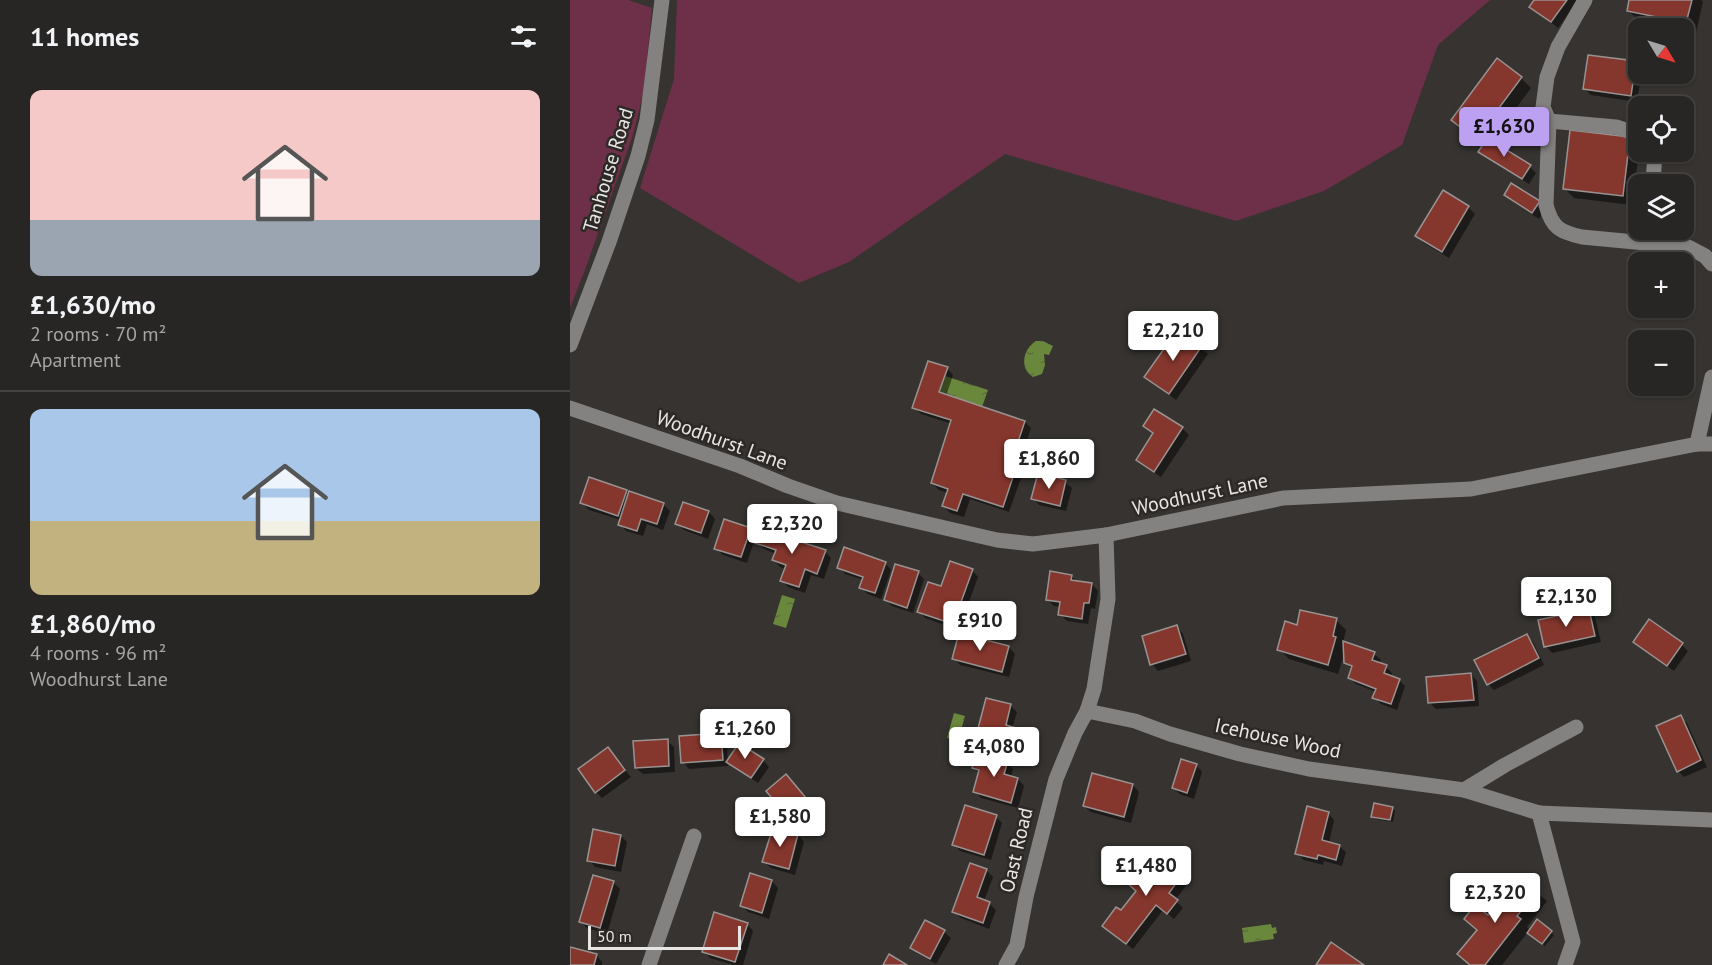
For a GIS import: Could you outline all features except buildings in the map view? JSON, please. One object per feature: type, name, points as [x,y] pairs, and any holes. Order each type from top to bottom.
[{"type":"street","name":"Tanhouse Road","points":[[570,345],[609,243],[638,156],[647,120],[662,0]]},
{"type":"street","points":[[1585,0],[1558,46],[1547,77],[1543,107],[1549,121],[1546,205],[1549,218],[1553,225],[1569,234],[1688,248],[1704,256],[1712,264]]},
{"type":"street","points":[[1549,121],[1616,127],[1628,131]]},
{"type":"street","points":[[1705,444],[1712,378]]},
{"type":"street","name":"Woodhurst Lane","points":[[570,408],[740,466],[827,500],[1014,543],[1053,543],[1106,535],[1283,498],[1471,489],[1705,444]]},
{"type":"street","name":"Oast Road","points":[[1006,965],[1017,945],[1056,779],[1095,689],[1108,599],[1106,535]]},
{"type":"street","name":"Icehouse Wood","points":[[1087,711],[1135,721],[1170,734],[1240,754],[1289,765],[1464,790],[1539,813],[1712,820]]},
{"type":"street","points":[[1464,790],[1576,727]]},
{"type":"street","points":[[1539,813],[1573,942],[1564,965]]},
{"type":"street","points":[[649,965],[694,836]]},
{"type":"shaded area","points":[[570,0],[628,0],[652,8],[644,90],[633,135],[570,308]]},
{"type":"shaded area","points":[[677,0],[1490,0],[1438,45],[1402,145],[1324,191],[1236,221],[1005,154],[849,262],[799,283],[640,188],[674,79]]},
{"type":"water","points":[[1036,341],[1043,341],[1053,346],[1049,355],[1044,354],[1045,365],[1042,374],[1033,377],[1026,369],[1024,359],[1028,349]]},
{"type":"water","points":[[945,376],[988,390],[982,407],[939,392]]},
{"type":"water","points":[[782,595],[795,599],[786,628],[773,624]]},
{"type":"water","points":[[954,713],[965,716],[958,741],[947,738]]},
{"type":"water","points":[[1271,924],[1272,928],[1276,927],[1277,933],[1273,934],[1274,939],[1244,943],[1242,928]]}]
